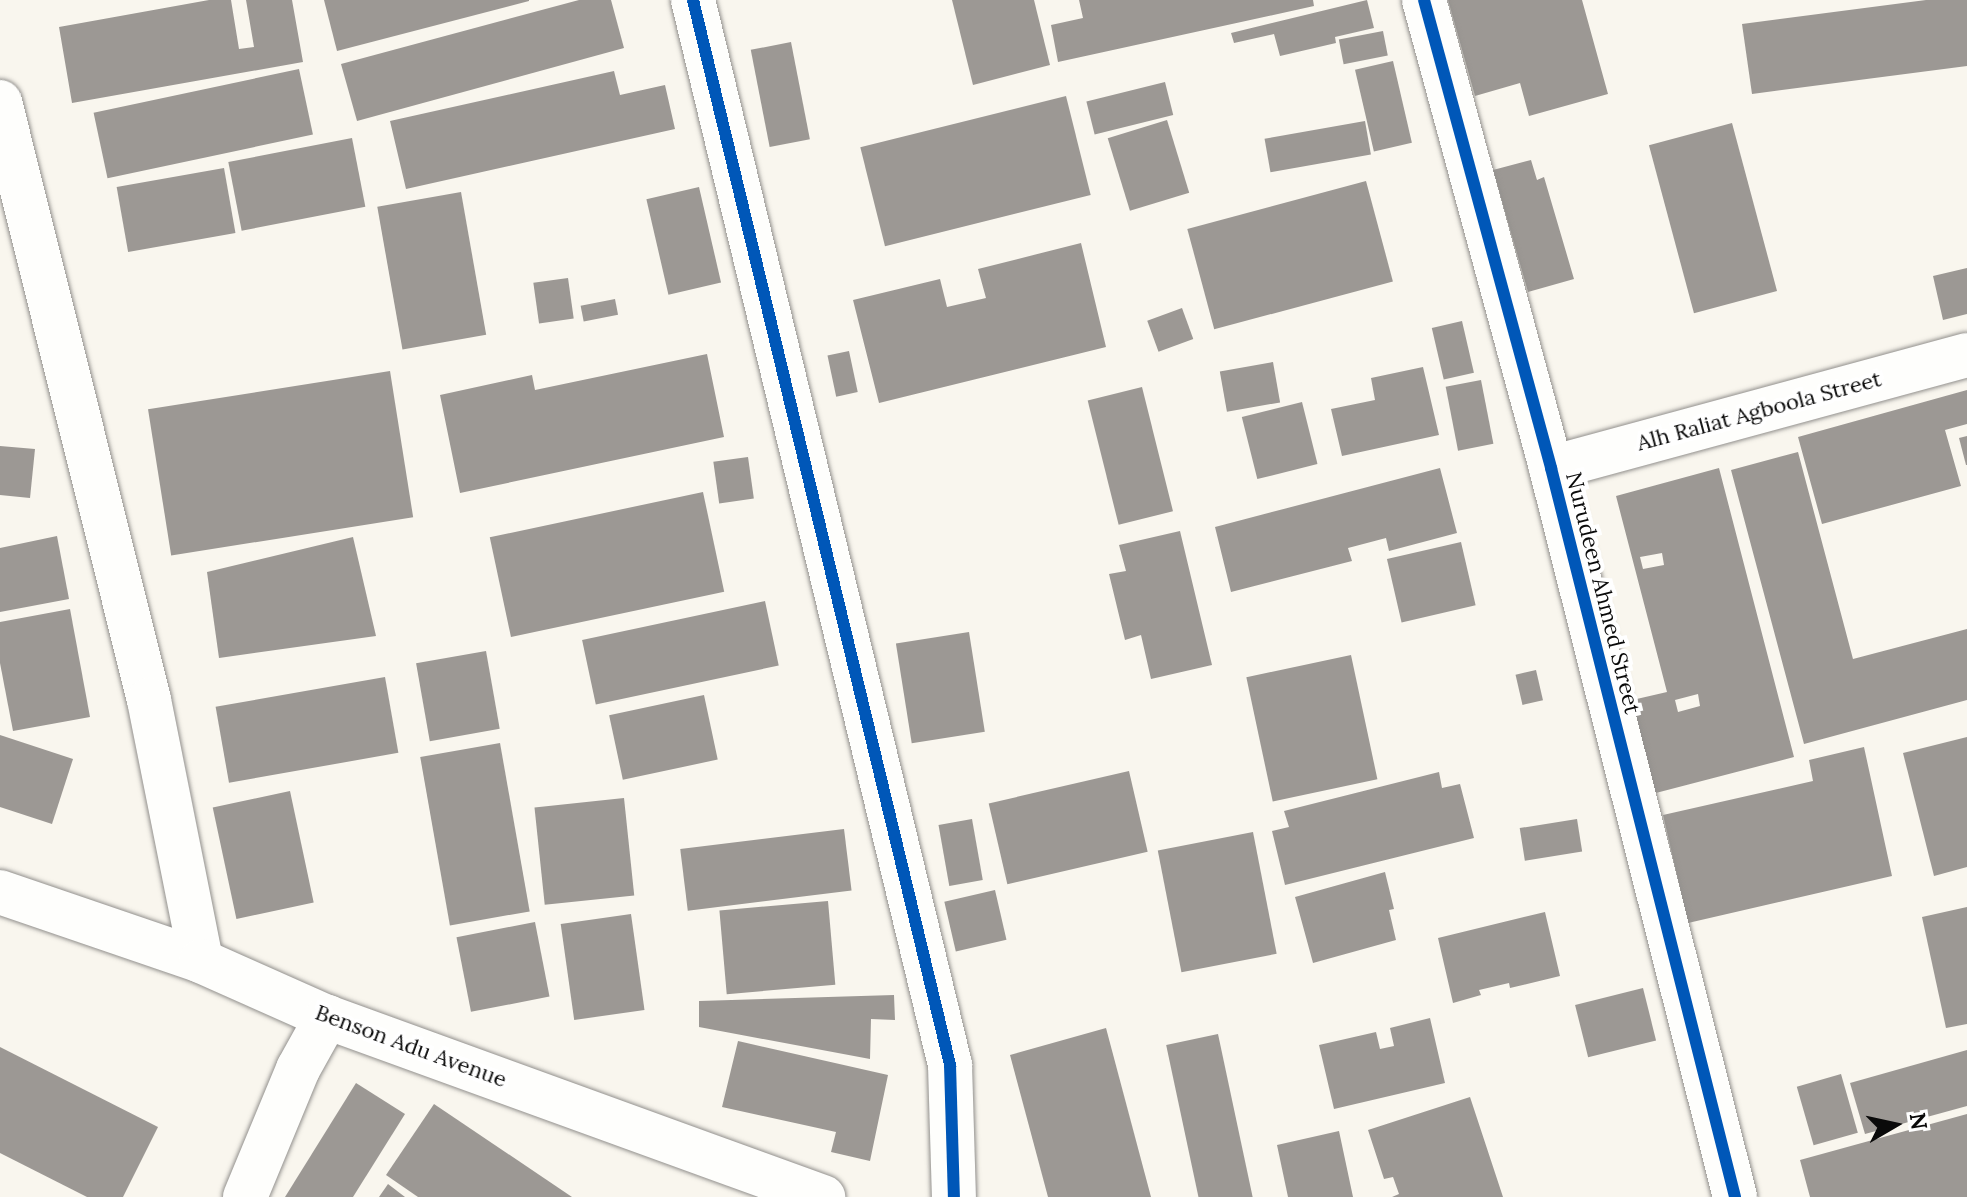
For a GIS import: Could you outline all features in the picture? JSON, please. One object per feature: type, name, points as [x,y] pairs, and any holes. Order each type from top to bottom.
[{"type":"street","points":[[693,0],[950,1065],[954,1197]]},
{"type":"street","name":"Nurudeen Ahmed Street","points":[[1424,0],[1551,468],[1735,1197]]},
{"type":"street","points":[[0,102],[149,700],[201,961]]},
{"type":"street","name":"Alh Raliat Agboola Street","points":[[1551,468],[1967,355]]},
{"type":"street","name":"Benson Adu Avenue","points":[[0,892],[201,961],[327,1017],[823,1197]]},
{"type":"street","points":[[245,1197],[298,1069],[327,1017]]},
{"type":"building","points":[[209,0],[231,0],[239,49],[254,47],[246,0],[292,0],[303,62],[72,103],[59,27]]},
{"type":"building","points":[[324,0],[529,0],[529,1],[337,51]]},
{"type":"building","points":[[579,0],[611,0],[624,48],[357,121],[341,64]]},
{"type":"building","points":[[952,0],[1034,0],[1050,65],[973,85]]},
{"type":"building","points":[[1079,0],[1313,0],[1314,6],[1058,62],[1051,25],[1083,18]]},
{"type":"building","points":[[1367,0],[1374,28],[1335,37],[1336,43],[1280,56],[1274,34],[1234,43],[1231,33]]},
{"type":"building","points":[[1448,0],[1582,0],[1608,94],[1529,116],[1520,83],[1475,96]]},
{"type":"building","points":[[1926,0],[1967,0],[1967,66],[1752,94],[1742,24]]},
{"type":"building","points":[[1383,31],[1388,56],[1344,64],[1339,40]]},
{"type":"building","points":[[791,42],[810,139],[770,147],[751,50]]},
{"type":"building","points":[[1393,61],[1412,143],[1374,152],[1355,70]]},
{"type":"building","points":[[299,69],[313,135],[108,178],[94,113]]},
{"type":"building","points":[[614,71],[620,95],[665,85],[675,129],[406,189],[390,121]]},
{"type":"building","points":[[1165,82],[1173,115],[1095,135],[1086,102]]},
{"type":"building","points":[[1066,96],[1091,195],[885,246],[860,147]]},
{"type":"building","points":[[1167,120],[1189,193],[1130,211],[1108,138]]},
{"type":"building","points":[[1365,121],[1371,154],[1270,172],[1265,139]]},
{"type":"building","points":[[1732,123],[1777,291],[1694,313],[1649,145]]},
{"type":"building","points":[[352,138],[365,207],[242,231],[228,162]]},
{"type":"building","points":[[1531,160],[1537,180],[1544,177],[1574,279],[1528,292],[1493,170]]},
{"type":"building","points":[[224,168],[235,233],[128,252],[117,187]]},
{"type":"building","points":[[1366,181],[1393,281],[1214,329],[1187,229]]},
{"type":"building","points":[[699,187],[721,282],[668,295],[646,199]]},
{"type":"building","points":[[461,192],[486,335],[402,350],[377,207]]},
{"type":"building","points":[[1081,243],[1106,347],[879,403],[853,300],[940,279],[947,307],[986,298],[978,269]]},
{"type":"building","points":[[1967,268],[1967,314],[1943,320],[1933,276]]},
{"type":"building","points":[[568,278],[574,319],[539,323],[533,283]]},
{"type":"building","points":[[615,299],[618,315],[584,321],[581,306]]},
{"type":"building","points":[[1182,308],[1193,339],[1159,352],[1147,321]]},
{"type":"building","points":[[1462,321],[1474,373],[1444,380],[1432,328]]},
{"type":"building","points":[[849,351],[858,392],[836,397],[827,356]]},
{"type":"building","points":[[707,354],[724,437],[460,493],[440,395],[532,375],[535,390]]},
{"type":"building","points":[[1273,362],[1280,402],[1227,412],[1220,371]]},
{"type":"building","points":[[1423,367],[1439,435],[1342,456],[1331,409],[1375,400],[1371,378]]},
{"type":"building","points":[[390,371],[413,517],[171,556],[148,409]]},
{"type":"building","points":[[1481,380],[1493,444],[1458,451],[1446,387]]},
{"type":"building","points":[[1142,387],[1173,511],[1119,525],[1088,401]]},
{"type":"building","points":[[1967,390],[1967,424],[1945,430],[1961,486],[1822,524],[1798,437]]},
{"type":"building","points":[[1302,402],[1317,464],[1257,479],[1242,417]]},
{"type":"building","points":[[1967,436],[1967,465],[1966,465],[1959,438]]},
{"type":"building","points":[[0,446],[35,449],[30,498],[0,495]]},
{"type":"building","points":[[1798,452],[1853,659],[1967,629],[1967,700],[1804,744],[1731,470]]},
{"type":"building","points":[[748,457],[754,499],[719,503],[713,462]]},
{"type":"building","points":[[1440,468],[1457,533],[1389,551],[1386,538],[1348,548],[1352,561],[1231,592],[1215,527]]},
{"type":"building","points":[[1719,468],[1794,757],[1652,794],[1628,701],[1667,692],[1616,496]],"holes":[[[1662,553],[1664,565],[1643,569],[1640,557]],[[1698,694],[1700,706],[1678,712],[1675,700]]]},
{"type":"building","points":[[703,492],[724,592],[511,637],[490,537]]},
{"type":"building","points":[[1180,531],[1212,665],[1151,679],[1141,635],[1125,640],[1109,574],[1126,571],[1119,545]]},
{"type":"building","points":[[57,536],[69,599],[0,612],[0,548]]},
{"type":"building","points":[[353,537],[376,636],[219,658],[207,572]]},
{"type":"building","points":[[1461,542],[1476,605],[1402,622],[1387,559]]},
{"type":"building","points":[[765,601],[779,666],[596,704],[582,640]]},
{"type":"building","points":[[70,609],[90,717],[13,731],[0,663],[0,622]]},
{"type":"building","points":[[969,632],[985,732],[912,743],[896,644]]},
{"type":"building","points":[[486,651],[500,729],[430,741],[416,663]]},
{"type":"building","points":[[1351,655],[1377,779],[1273,801],[1246,677]]},
{"type":"building","points":[[1536,670],[1543,700],[1523,705],[1516,675]]},
{"type":"building","points":[[385,677],[398,753],[229,783],[216,707]]},
{"type":"building","points":[[704,695],[718,760],[623,780],[609,715]]},
{"type":"building","points":[[0,735],[73,759],[52,824],[0,807]]},
{"type":"building","points":[[1967,737],[1967,867],[1934,876],[1903,753]]},
{"type":"building","points":[[500,743],[530,911],[450,925],[420,757]]},
{"type":"building","points":[[1864,747],[1892,876],[1688,923],[1663,815],[1813,781],[1809,760]]},
{"type":"building","points":[[1129,771],[1148,852],[1007,884],[989,803]]},
{"type":"building","points":[[1439,772],[1442,788],[1460,784],[1474,838],[1285,885],[1272,831],[1289,827],[1284,811]]},
{"type":"building","points":[[290,791],[314,903],[236,919],[213,807]]},
{"type":"building","points":[[624,798],[634,895],[545,905],[534,807]]},
{"type":"building","points":[[972,819],[983,880],[949,886],[939,825]]},
{"type":"building","points":[[1577,819],[1582,852],[1525,861],[1520,828]]},
{"type":"building","points":[[844,829],[852,891],[688,911],[680,849]]},
{"type":"building","points":[[1253,832],[1277,954],[1181,972],[1158,851]]},
{"type":"building","points":[[1385,872],[1394,909],[1389,910],[1396,940],[1313,963],[1295,897]]},
{"type":"building","points":[[995,890],[1006,940],[956,951],[944,902]]},
{"type":"building","points":[[828,901],[835,985],[727,994],[719,910]]},
{"type":"building","points":[[1967,907],[1967,1024],[1946,1028],[1922,917]]},
{"type":"building","points":[[1545,912],[1560,976],[1510,988],[1509,983],[1479,990],[1481,995],[1453,1003],[1438,938]]},
{"type":"building","points":[[631,914],[644,1010],[574,1020],[561,924]]},
{"type":"building","points":[[535,922],[550,997],[471,1012],[456,937]]},
{"type":"building","points":[[1643,988],[1656,1040],[1588,1057],[1575,1005]]},
{"type":"building","points":[[894,995],[895,1020],[871,1019],[870,1059],[699,1027],[699,1001]]},
{"type":"building","points":[[1430,1018],[1445,1083],[1334,1109],[1319,1045],[1376,1032],[1380,1049],[1394,1046],[1390,1028]]},
{"type":"building","points":[[1106,1028],[1151,1197],[1048,1197],[1010,1055]]},
{"type":"building","points":[[1218,1034],[1253,1197],[1198,1197],[1166,1045]]},
{"type":"building","points":[[738,1041],[888,1075],[870,1161],[831,1152],[836,1132],[722,1107]]},
{"type":"building","points":[[0,1047],[158,1127],[123,1197],[87,1197],[0,1153]]},
{"type":"building","points":[[1967,1050],[1967,1106],[1865,1134],[1850,1083]]},
{"type":"building","points":[[1841,1074],[1858,1133],[1814,1145],[1797,1087]]},
{"type":"building","points":[[356,1083],[405,1114],[353,1197],[285,1197]]},
{"type":"building","points":[[1470,1097],[1503,1197],[1392,1197],[1399,1194],[1393,1177],[1384,1179],[1368,1130]]},
{"type":"building","points":[[434,1104],[572,1197],[418,1197],[386,1175]]},
{"type":"building","points":[[1967,1114],[1967,1197],[1810,1197],[1800,1160]]},
{"type":"building","points":[[1339,1131],[1353,1197],[1288,1197],[1277,1145]]},
{"type":"building","points":[[388,1184],[405,1197],[379,1197]]},
{"type":"cycle path","points":[[693,0],[950,1065],[954,1197]]},
{"type":"cycle path","points":[[1424,0],[1551,468],[1735,1197]]}]
